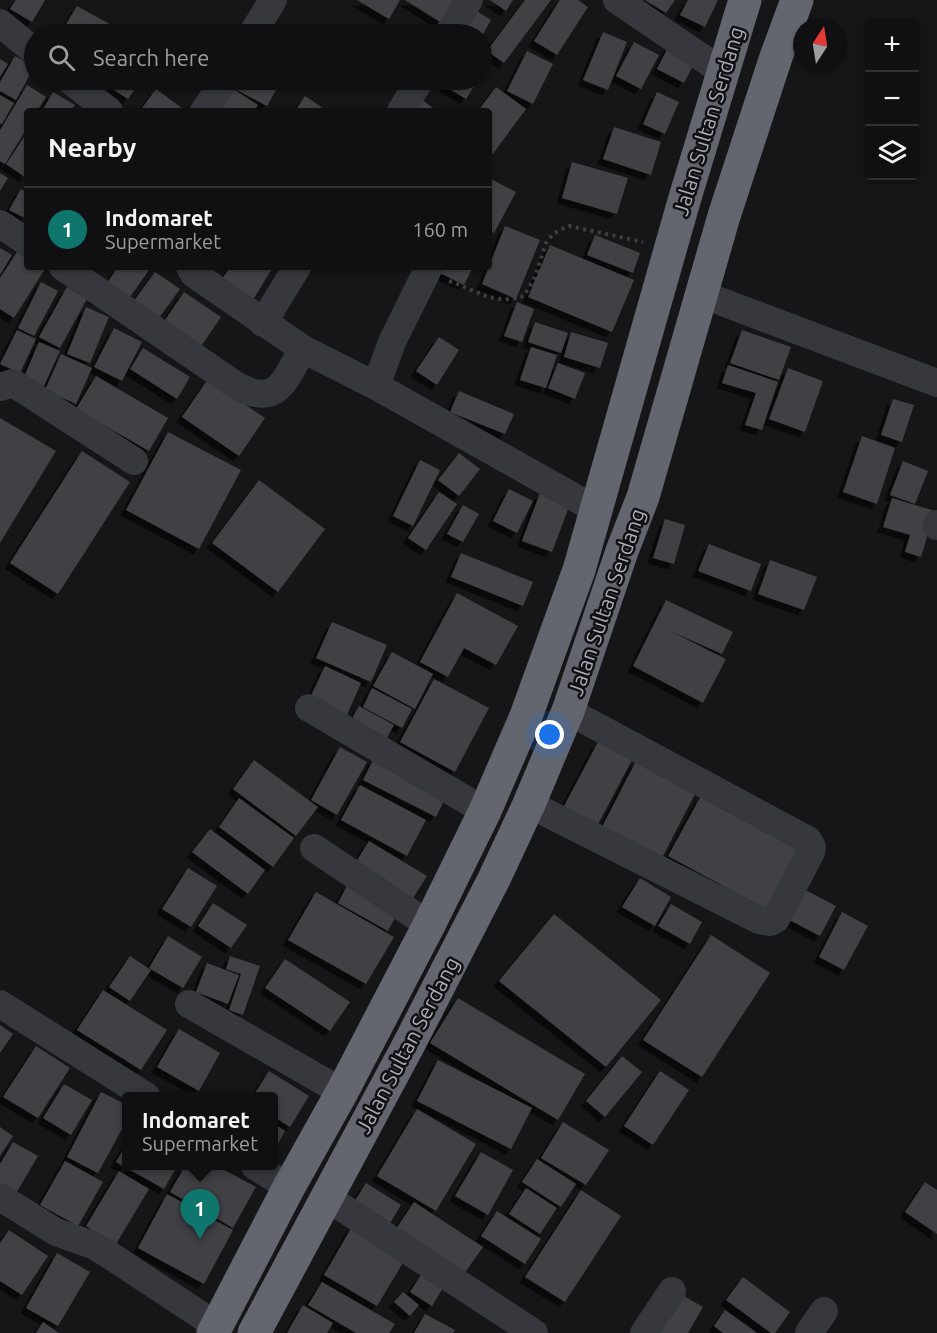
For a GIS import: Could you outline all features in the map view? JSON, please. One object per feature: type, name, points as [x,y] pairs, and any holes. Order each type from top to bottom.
[{"type":"highway","name":"Jalan Sultan Serdang","points":[[215,1330],[429,925],[485,811],[541,679],[579,570],[670,250],[745,0]]},
{"type":"highway","name":"Jalan Sultan Serdang","points":[[254,1333],[494,879],[568,711],[622,551],[643,497],[728,204],[796,0]]},
{"type":"street","points":[[258,24],[273,0]]},
{"type":"street","points":[[454,24],[470,0]]},
{"type":"street","points":[[617,0],[723,72]]},
{"type":"street","points":[[0,23],[24,43]]},
{"type":"street","points":[[83,90],[105,108]]},
{"type":"street","points":[[206,108],[218,90]]},
{"type":"street","points":[[403,108],[414,90]]},
{"type":"street","points":[[0,224],[24,240]]},
{"type":"street","points":[[67,270],[237,386],[253,394],[268,394],[281,386],[303,349]]},
{"type":"street","points":[[192,270],[194,274],[263,323],[303,349],[376,386],[595,509]]},
{"type":"street","points":[[263,323],[295,270]]},
{"type":"street","points":[[376,386],[392,342],[428,270]]},
{"type":"street","points":[[701,294],[937,382]]},
{"type":"street","points":[[0,387],[13,383],[134,461]]},
{"type":"street","points":[[309,708],[485,811]]},
{"type":"street","points":[[529,804],[759,920],[776,919],[811,852],[812,847],[808,840],[568,711]]},
{"type":"street","points":[[314,848],[429,925]]},
{"type":"street","points":[[0,1004],[140,1092]]},
{"type":"street","points":[[189,1004],[342,1092]]},
{"type":"street","points":[[261,1170],[289,1187]]},
{"type":"street","points":[[0,1197],[56,1232],[93,1245],[108,1254],[215,1330]]},
{"type":"street","points":[[326,1197],[534,1333]]},
{"type":"street","points":[[644,1333],[672,1291]]},
{"type":"path","points":[[428,270],[483,296],[513,299],[524,296],[535,277],[546,243],[553,234],[569,226],[623,236],[670,250]]},
{"type":"building","points":[[16,0],[45,0],[32,22],[10,9]]},
{"type":"building","points":[[357,0],[400,0],[389,19]]},
{"type":"building","points":[[405,0],[454,0],[440,22]]},
{"type":"building","points":[[490,0],[513,0],[506,11]]},
{"type":"building","points":[[525,0],[551,0],[504,63],[492,55],[492,44]]},
{"type":"building","points":[[560,0],[578,0],[588,7],[557,55],[534,41]]},
{"type":"building","points":[[645,0],[675,0],[666,13]]},
{"type":"building","points":[[688,0],[718,0],[705,27],[680,15]]},
{"type":"building","points":[[77,6],[110,24],[66,24]]},
{"type":"building","points":[[469,6],[491,20],[489,24],[458,24]]},
{"type":"building","points":[[603,32],[627,42],[608,90],[583,80]]},
{"type":"building","points":[[634,42],[659,55],[641,89],[616,76]]},
{"type":"building","points":[[669,46],[696,60],[684,83],[657,69]]},
{"type":"building","points":[[527,51],[553,64],[533,104],[507,91]]},
{"type":"building","points":[[15,56],[24,61],[24,85],[16,100],[0,91],[0,82]]},
{"type":"building","points":[[0,59],[8,64],[0,77]]},
{"type":"building","points":[[496,87],[526,109],[492,155],[492,108],[480,108]]},
{"type":"building","points":[[24,90],[35,90],[46,97],[39,108],[24,108],[24,133],[5,164],[0,161],[0,130]]},
{"type":"building","points":[[114,90],[134,90],[128,99]]},
{"type":"building","points":[[157,90],[182,108],[142,108]]},
{"type":"building","points":[[225,90],[235,90],[258,105],[256,108],[217,108]]},
{"type":"building","points":[[237,90],[276,90],[267,106]]},
{"type":"building","points":[[451,90],[472,90],[466,99]]},
{"type":"building","points":[[53,92],[75,105],[73,108],[44,108]]},
{"type":"building","points":[[657,92],[679,102],[665,134],[643,124]]},
{"type":"building","points":[[0,95],[14,103],[2,124],[0,124]]},
{"type":"building","points":[[305,96],[323,108],[297,108]]},
{"type":"building","points":[[417,96],[433,108],[408,108]]},
{"type":"building","points":[[614,127],[661,142],[651,175],[603,159]]},
{"type":"building","points":[[24,137],[24,176],[6,164]]},
{"type":"building","points":[[572,162],[628,178],[617,214],[562,198]]},
{"type":"building","points":[[0,173],[8,178],[0,191]]},
{"type":"building","points":[[492,180],[516,192],[494,233],[492,232]]},
{"type":"building","points":[[21,189],[24,190],[24,218],[9,210]]},
{"type":"building","points":[[505,226],[540,240],[516,299],[482,284],[488,270],[492,270],[492,259]]},
{"type":"building","points":[[595,235],[640,253],[633,273],[587,255]]},
{"type":"building","points":[[550,245],[634,280],[612,332],[528,297]]},
{"type":"building","points":[[0,248],[12,255],[0,275]]},
{"type":"building","points":[[17,252],[24,256],[24,270],[44,270],[14,318],[0,309],[0,278]]},
{"type":"building","points":[[116,270],[149,270],[125,304],[103,289]]},
{"type":"building","points":[[228,270],[271,270],[253,300],[221,281]]},
{"type":"building","points":[[434,270],[472,270],[464,285]]},
{"type":"building","points":[[155,272],[180,289],[156,322],[131,305]]},
{"type":"building","points":[[41,282],[58,291],[34,336],[18,328]]},
{"type":"building","points":[[67,287],[87,299],[60,348],[39,337]]},
{"type":"building","points":[[184,292],[221,317],[198,351],[161,326]]},
{"type":"building","points":[[517,302],[534,309],[522,342],[504,336]]},
{"type":"building","points":[[86,307],[109,317],[90,363],[67,354]]},
{"type":"building","points":[[535,322],[568,333],[561,353],[528,342]]},
{"type":"building","points":[[114,328],[142,342],[122,381],[94,367]]},
{"type":"building","points":[[17,330],[36,339],[20,373],[0,364]]},
{"type":"building","points":[[742,330],[791,347],[779,380],[730,363]]},
{"type":"building","points":[[571,332],[608,343],[600,368],[564,357]]},
{"type":"building","points":[[439,337],[459,350],[437,385],[416,371]]},
{"type":"building","points":[[39,342],[60,351],[44,386],[24,377]]},
{"type":"building","points":[[531,347],[557,355],[546,388],[520,380]]},
{"type":"building","points":[[143,348],[190,377],[177,399],[130,369]]},
{"type":"building","points":[[61,354],[92,368],[76,404],[45,390]]},
{"type":"building","points":[[558,363],[585,373],[575,399],[548,388]]},
{"type":"building","points":[[728,365],[778,382],[762,430],[745,425],[756,393],[722,383]]},
{"type":"building","points":[[788,368],[823,381],[805,432],[769,419]]},
{"type":"building","points":[[96,376],[168,418],[149,451],[76,409]]},
{"type":"building","points":[[208,379],[265,418],[239,456],[182,417]]},
{"type":"building","points":[[459,391],[514,414],[505,434],[450,412]]},
{"type":"building","points":[[893,399],[914,405],[902,442],[881,435]]},
{"type":"building","points":[[0,418],[56,451],[0,543]]},
{"type":"building","points":[[168,432],[241,470],[199,549],[126,510]]},
{"type":"building","points":[[862,436],[895,448],[877,504],[843,492]]},
{"type":"building","points":[[82,451],[130,482],[58,594],[10,563]]},
{"type":"building","points":[[459,453],[480,469],[459,496],[438,480]]},
{"type":"building","points":[[420,460],[440,470],[413,526],[393,516]]},
{"type":"building","points":[[903,461],[928,471],[915,504],[890,495]]},
{"type":"building","points":[[259,480],[325,529],[278,592],[212,543]]},
{"type":"building","points":[[509,489],[533,501],[517,533],[493,521]]},
{"type":"building","points":[[439,492],[457,504],[426,550],[408,538]]},
{"type":"building","points":[[540,493],[570,504],[552,552],[522,541]]},
{"type":"building","points":[[892,498],[935,511],[921,557],[905,552],[910,535],[883,527]]},
{"type":"building","points":[[463,505],[479,514],[463,542],[447,534]]},
{"type":"building","points":[[665,519],[685,525],[674,564],[653,558]]},
{"type":"building","points":[[709,544],[761,564],[751,591],[698,571]]},
{"type":"building","points":[[461,553],[533,582],[523,606],[451,577]]},
{"type":"building","points":[[770,560],[817,577],[804,610],[758,594]]},
{"type":"building","points":[[457,593],[518,626],[496,665],[464,648],[448,677],[420,662]]},
{"type":"building","points":[[666,600],[733,632],[722,654],[668,630],[726,659],[703,703],[633,666]]},
{"type":"building","points":[[332,622],[387,645],[371,682],[316,658]]},
{"type":"building","points":[[392,652],[433,674],[415,709],[373,686]]},
{"type":"building","points":[[325,666],[361,683],[346,717],[309,700]]},
{"type":"building","points":[[434,679],[489,708],[455,772],[400,742]]},
{"type":"building","points":[[372,688],[412,709],[402,728],[363,707]]},
{"type":"building","points":[[359,706],[394,725],[385,741],[350,722]]},
{"type":"building","points":[[598,742],[632,760],[597,826],[563,808]]},
{"type":"building","points":[[340,747],[367,762],[337,815],[311,800]]},
{"type":"building","points":[[374,758],[447,795],[436,817],[363,780]]},
{"type":"building","points":[[254,760],[318,807],[296,836],[233,789]]},
{"type":"building","points":[[636,761],[696,792],[662,858],[602,827]]},
{"type":"building","points":[[360,785],[426,820],[407,856],[341,820]]},
{"type":"building","points":[[701,796],[808,855],[775,914],[668,856]]},
{"type":"building","points":[[239,798],[294,838],[273,867],[219,827]]},
{"type":"building","points":[[210,829],[265,870],[248,894],[192,852]]},
{"type":"building","points":[[369,841],[427,876],[410,903],[353,867]]},
{"type":"building","points":[[188,868],[217,886],[191,927],[162,909]]},
{"type":"building","points":[[640,878],[671,897],[655,926],[622,907]]},
{"type":"building","points":[[348,884],[398,912],[388,931],[338,903]]},
{"type":"building","points":[[796,885],[836,906],[820,936],[780,915]]},
{"type":"building","points":[[316,892],[394,937],[366,984],[288,940]]},
{"type":"building","points":[[213,903],[247,925],[231,948],[198,926]]},
{"type":"building","points":[[671,904],[702,922],[690,944],[658,926]]},
{"type":"building","points":[[842,912],[868,926],[844,970],[819,957]]},
{"type":"building","points":[[554,914],[661,1000],[606,1067],[499,981]]},
{"type":"building","points":[[711,935],[770,973],[702,1077],[643,1040]]},
{"type":"building","points":[[168,936],[202,957],[183,988],[149,968]]},
{"type":"building","points":[[130,956],[151,970],[130,1001],[109,987]]},
{"type":"building","points":[[230,956],[260,966],[243,1015],[229,1010],[241,974],[226,969]]},
{"type":"building","points":[[285,959],[350,1002],[330,1031],[265,988]]},
{"type":"building","points":[[207,963],[239,975],[228,1004],[196,992]]},
{"type":"building","points":[[103,990],[167,1030],[141,1070],[77,1030]]},
{"type":"building","points":[[458,998],[585,1074],[558,1120],[430,1043]]},
{"type":"building","points":[[0,1025],[13,1034],[0,1053]]},
{"type":"building","points":[[179,1029],[220,1053],[199,1091],[157,1067]]},
{"type":"building","points":[[36,1046],[70,1068],[38,1118],[3,1097]]},
{"type":"building","points":[[622,1056],[642,1072],[605,1117],[586,1101]]},
{"type":"building","points":[[438,1060],[532,1108],[511,1149],[417,1101]]},
{"type":"building","points":[[269,1071],[309,1096],[290,1127],[278,1120],[278,1092],[256,1092]]},
{"type":"building","points":[[660,1071],[689,1090],[653,1145],[624,1126]]},
{"type":"building","points":[[64,1084],[92,1100],[71,1135],[43,1118]]},
{"type":"building","points":[[101,1092],[122,1102],[122,1129],[98,1173],[67,1157]]},
{"type":"building","points":[[417,1109],[476,1144],[436,1211],[377,1176]]},
{"type":"building","points":[[563,1122],[609,1150],[586,1185],[541,1158]]},
{"type":"building","points":[[0,1127],[13,1136],[0,1156]]},
{"type":"building","points":[[278,1127],[285,1131],[278,1144]]},
{"type":"building","points":[[13,1142],[38,1156],[15,1195],[0,1186],[0,1164]]},
{"type":"building","points":[[122,1152],[122,1165],[116,1162]]},
{"type":"building","points":[[481,1152],[513,1170],[488,1215],[455,1196]]},
{"type":"building","points":[[537,1159],[576,1184],[561,1207],[522,1182]]},
{"type":"building","points":[[65,1161],[103,1182],[78,1226],[40,1205]]},
{"type":"building","points":[[130,1170],[175,1170],[164,1189]]},
{"type":"building","points":[[183,1170],[224,1170],[256,1187],[233,1228],[170,1192]]},
{"type":"building","points":[[119,1171],[149,1189],[116,1244],[86,1226]]},
{"type":"building","points":[[925,1182],[937,1190],[937,1234],[905,1212]]},
{"type":"building","points":[[366,1183],[401,1205],[389,1225],[353,1204]]},
{"type":"building","points":[[526,1188],[557,1208],[540,1234],[509,1214]]},
{"type":"building","points":[[581,1190],[621,1216],[565,1302],[525,1277]]},
{"type":"building","points":[[167,1194],[233,1230],[204,1284],[138,1248]]},
{"type":"building","points":[[414,1202],[483,1247],[464,1274],[396,1229]]},
{"type":"building","points":[[497,1211],[541,1239],[525,1264],[481,1236]]},
{"type":"building","points":[[353,1225],[407,1256],[377,1306],[324,1275]]},
{"type":"building","points":[[9,1230],[48,1256],[22,1295],[0,1281],[0,1243]]},
{"type":"building","points":[[57,1253],[90,1272],[58,1326],[26,1308]]},
{"type":"building","points":[[421,1275],[443,1288],[432,1306],[410,1292]]},
{"type":"building","points":[[743,1277],[790,1312],[775,1333],[771,1333],[726,1300]]},
{"type":"building","points":[[322,1282],[395,1324],[389,1333],[356,1333],[308,1305]]},
{"type":"building","points":[[675,1291],[703,1307],[688,1333],[651,1333]]},
{"type":"building","points":[[403,1292],[419,1305],[410,1316],[394,1302]]},
{"type":"building","points":[[303,1305],[333,1323],[327,1333],[287,1333]]},
{"type":"building","points":[[725,1310],[757,1333],[723,1333],[714,1326]]},
{"type":"building","points":[[425,1314],[455,1330],[453,1333],[414,1333]]},
{"type":"building","points":[[43,1322],[59,1333],[36,1333]]},
{"type":"place","name":"Indomaret","points":[[200,1239]]}]
